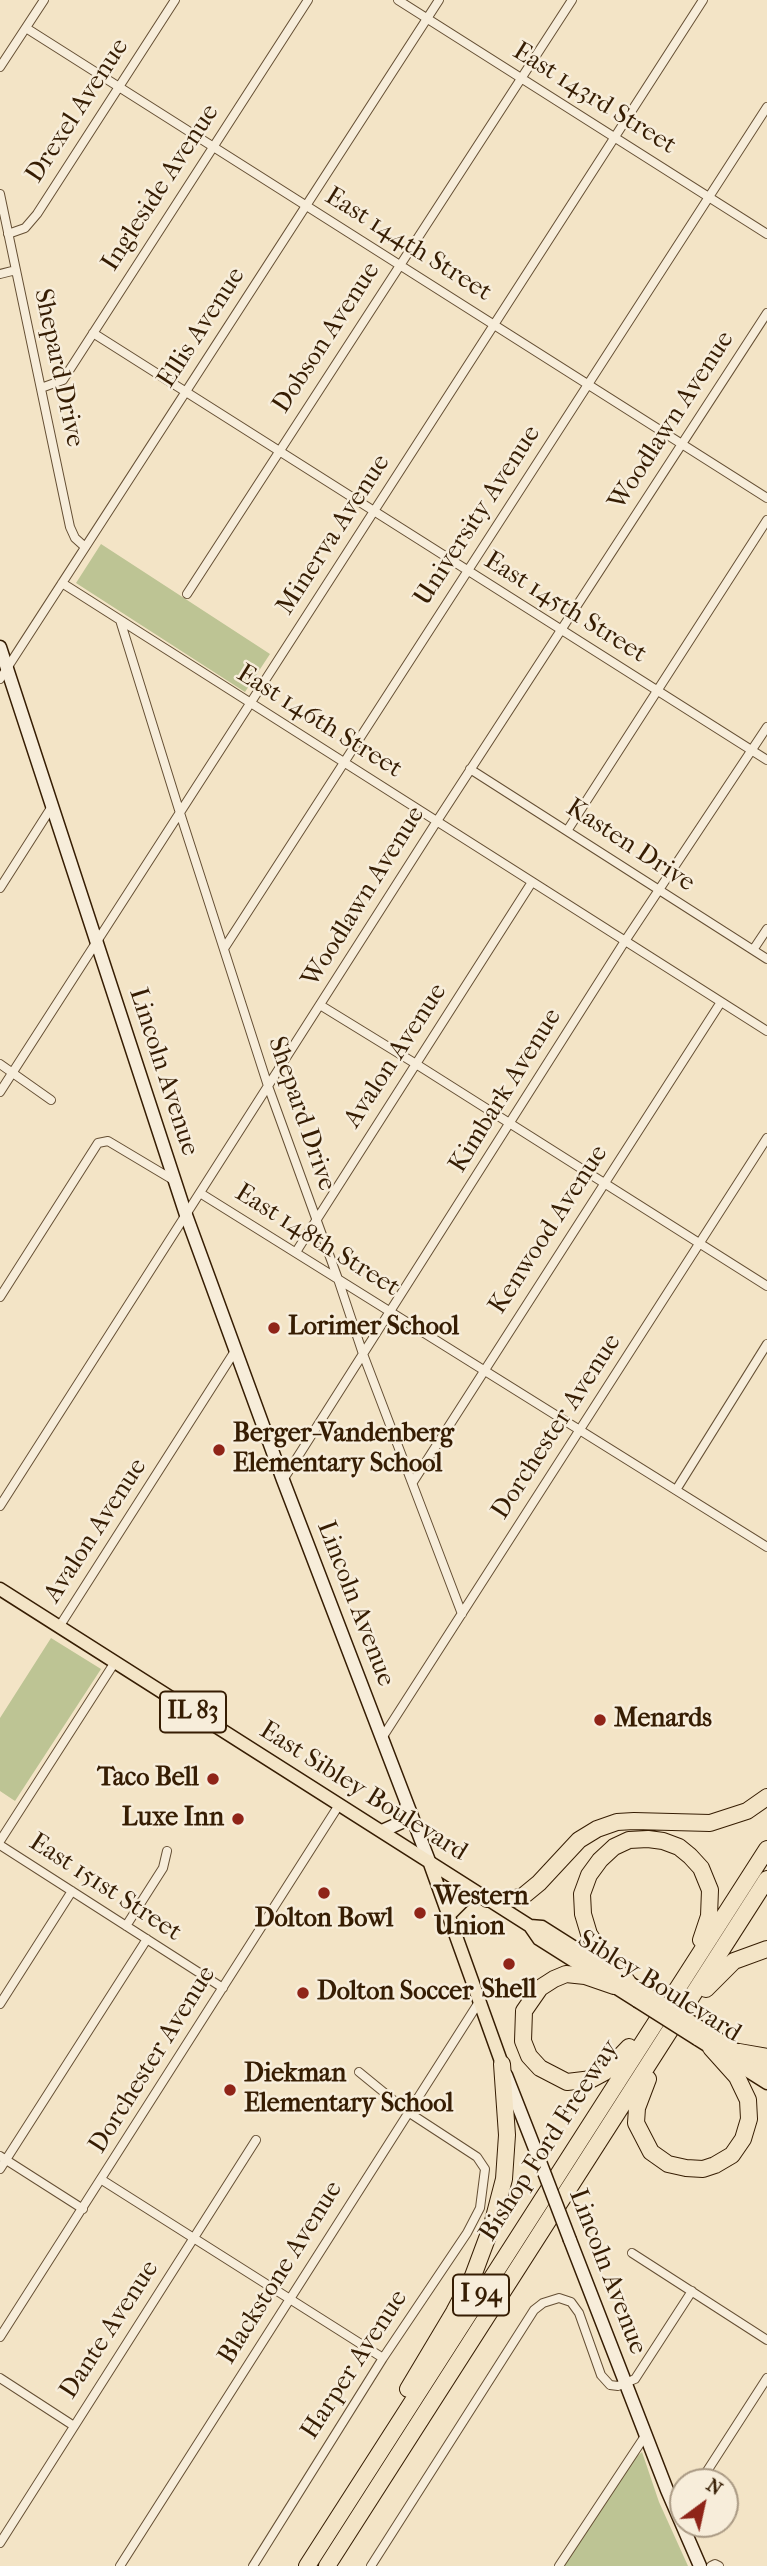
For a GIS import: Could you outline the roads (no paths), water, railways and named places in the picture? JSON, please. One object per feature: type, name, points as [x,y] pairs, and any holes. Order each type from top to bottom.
[{"type":"highway","points":[[485,1897],[522,1897],[539,1883],[579,1840],[597,1829],[617,1822],[634,1821],[710,1823],[747,1811],[767,1797]]},
{"type":"highway","points":[[620,1983],[589,1934],[583,1914],[582,1894],[589,1875],[600,1860],[614,1847],[629,1840],[648,1839],[679,1847],[701,1868],[707,1880],[710,1890],[709,1916],[691,1967]]},
{"type":"highway","name":"Bishop Ford Freeway","points":[[307,2566],[767,1849]]},
{"type":"highway","name":"Bishop Ford Freeway","points":[[327,2566],[767,1879]]},
{"type":"highway","points":[[683,2010],[734,1961],[767,1949]]},
{"type":"highway","points":[[620,1983],[566,1974],[540,1988],[524,2011],[523,2041],[529,2056],[540,2068],[566,2082],[592,2079],[616,2063],[654,2024]]},
{"type":"highway","points":[[653,2057],[637,2108],[636,2123],[651,2152],[668,2164],[703,2169],[732,2155],[743,2139],[749,2119],[748,2100],[737,2077],[704,2039]]},
{"type":"highway","points":[[739,2052],[767,2057]]},
{"type":"highway","points":[[341,2512],[385,2428],[454,2312],[492,2225],[504,2179],[507,2135],[502,2064]]},
{"type":"main road","name":"East Sibley Boulevard","points":[[0,1589],[530,1926]]},
{"type":"main road","name":"Lincoln Avenue","points":[[429,1861],[502,2064]]},
{"type":"main road","points":[[448,1916],[466,1898],[485,1897]]},
{"type":"main road","name":"Sibley Boulevard","points":[[530,1926],[539,1939],[620,1983]]},
{"type":"main road","points":[[620,1983],[704,2039]]},
{"type":"main road","name":"Sibley Boulevard","points":[[704,2039],[739,2052],[767,2070]]},
{"type":"main road","name":"Sibley Boulevard","points":[[704,2039],[767,2083]]},
{"type":"street","points":[[0,67],[44,0]]},
{"type":"street","name":"Drexel Avenue","points":[[8,234],[31,223],[175,0]]},
{"type":"street","name":"Ingleside Avenue","points":[[41,388],[63,380],[308,0]]},
{"type":"street","name":"East 143rd Street","points":[[398,0],[767,234]]},
{"type":"street","name":"Ellis Avenue","points":[[3,674],[439,0]]},
{"type":"street","name":"Dobson Avenue","points":[[187,594],[572,0]]},
{"type":"street","name":"Minerva Avenue","points":[[0,1092],[703,0]]},
{"type":"street","name":"East 144th Street","points":[[26,28],[767,498]]},
{"type":"street","name":"University Avenue","points":[[225,947],[767,107]]},
{"type":"street","name":"Shepard Drive","points":[[0,194],[70,527],[75,538],[85,547]]},
{"type":"street","points":[[0,274],[16,270]]},
{"type":"street","name":"Woodlawn Avenue","points":[[0,1506],[437,821],[767,313]]},
{"type":"street","name":"East 145th Street","points":[[93,333],[767,760]]},
{"type":"street","points":[[568,831],[767,520]]},
{"type":"street","name":"East 146th Street","points":[[62,583],[767,1031]]},
{"type":"street","name":"Shepard Drive","points":[[120,620],[268,1086],[363,1354],[462,1614]]},
{"type":"street","name":"Lincoln Avenue","points":[[0,646],[3,674],[51,808],[186,1215],[283,1480],[429,1861]]},
{"type":"street","name":"Kimbark Avenue","points":[[283,1480],[625,941],[767,727]]},
{"type":"street","name":"Kasten Drive","points":[[471,769],[767,959]]},
{"type":"street","points":[[0,888],[51,808]]},
{"type":"street","name":"Avalon Avenue","points":[[296,1252],[532,882]]},
{"type":"street","points":[[753,950],[767,929]]},
{"type":"street","name":"Kenwood Avenue","points":[[413,1482],[721,1002]]},
{"type":"street","points":[[320,1006],[767,1286]]},
{"type":"street","points":[[0,1064],[51,1101]]},
{"type":"street","name":"Dorchester Avenue","points":[[382,1738],[767,1138]]},
{"type":"street","points":[[0,1297],[94,1147],[108,1141],[174,1181]]},
{"type":"street","name":"East 148th Street","points":[[201,1193],[767,1547]]},
{"type":"street","points":[[676,1490],[767,1344]]},
{"type":"street","name":"Avalon Avenue","points":[[59,1627],[235,1351]]},
{"type":"street","points":[[0,1843],[115,1662]]},
{"type":"street","points":[[382,1831],[402,1822],[406,1803]]},
{"type":"street","name":"Dorchester Avenue","points":[[0,2337],[339,1805]]},
{"type":"street","name":"East 151st Street","points":[[0,1843],[223,1988]]},
{"type":"street","points":[[126,1926],[163,1868],[167,1852]]},
{"type":"street","points":[[0,2004],[72,1891]]},
{"type":"street","points":[[0,2169],[3,2157],[147,1939]]},
{"type":"street","name":"Blackstone Avenue","points":[[120,2566],[479,2002]]},
{"type":"street","name":"Lincoln Avenue","points":[[502,2064],[645,2436],[669,2489]]},
{"type":"street","points":[[359,2072],[408,2112]]},
{"type":"street","name":"Harper Avenue","points":[[253,2566],[383,2358],[467,2234],[480,2208],[485,2169],[477,2157],[408,2112]]},
{"type":"street","name":"Dante Avenue","points":[[0,2543],[256,2140]]},
{"type":"street","points":[[3,2157],[83,2209]]},
{"type":"street","points":[[102,2180],[383,2358]]},
{"type":"street","points":[[632,2253],[767,2340]]},
{"type":"street","points":[[371,2566],[534,2310],[543,2302],[559,2298],[571,2302],[579,2313],[601,2375],[610,2385],[626,2384],[635,2379],[692,2291]]},
{"type":"street","points":[[0,2378],[74,2426]]},
{"type":"street","points":[[709,2468],[767,2378]]},
{"type":"street","points":[[559,2566],[645,2436]]},
{"type":"street","name":"Lincoln Avenue","points":[[689,2538],[700,2566]]},
{"type":"street","points":[[710,2566],[719,2566]]},
{"type":"place","name":"Lorimer School","points":[[274,1328]]},
{"type":"place","name":"Berger-Vandenberg Elementary School","points":[[219,1450]]},
{"type":"place","name":"Menards","points":[[600,1720]]},
{"type":"place","name":"Taco Bell","points":[[213,1779]]},
{"type":"place","name":"Luxe Inn","points":[[238,1819]]},
{"type":"place","name":"Dolton Bowl","points":[[324,1893]]},
{"type":"place","name":"Western Union","points":[[420,1913]]},
{"type":"place","name":"Shell","points":[[509,1964]]},
{"type":"place","name":"Dolton Soccer","points":[[303,1993]]},
{"type":"place","name":"Diekman Elementary School","points":[[230,2090]]}]
